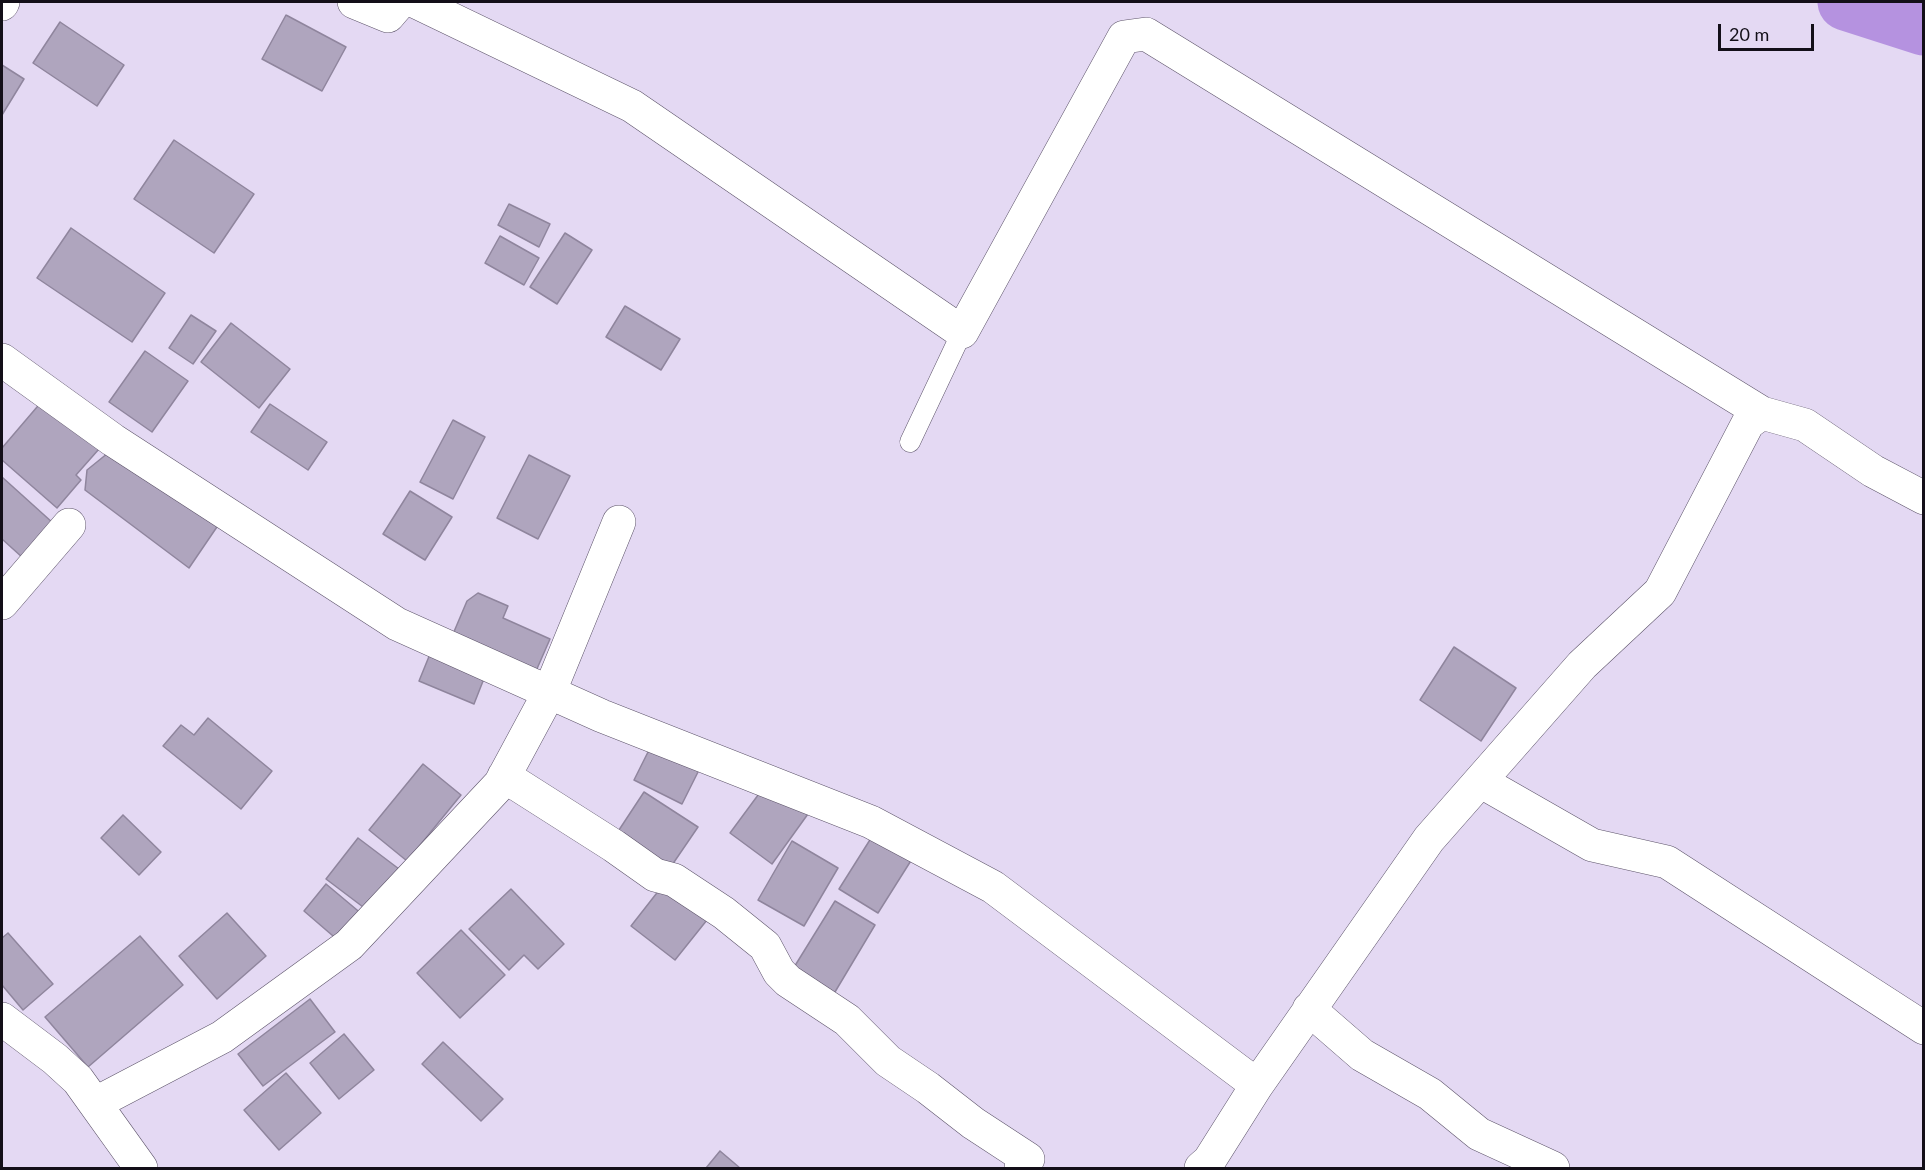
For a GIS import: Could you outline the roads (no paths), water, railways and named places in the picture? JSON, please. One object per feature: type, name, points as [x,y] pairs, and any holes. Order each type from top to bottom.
[{"type":"street","points":[[354,2],[388,16],[400,2]]},
{"type":"street","points":[[416,2],[632,106],[962,332],[1124,37],[1146,34],[1762,413],[1805,425],[1873,471],[1923,498]]},
{"type":"street","points":[[2,360],[113,440],[397,624],[602,717],[871,822],[993,887],[1257,1084]]},
{"type":"street","points":[[1201,1168],[1209,1161],[1257,1084],[1429,839],[1582,666],[1660,592],[1748,423],[1762,413]]},
{"type":"street","points":[[96,1103],[222,1037],[349,945],[500,784],[549,693],[619,522]]},
{"type":"street","points":[[2,603],[69,525]]},
{"type":"street","points":[[504,776],[655,875],[674,880],[724,913],[765,946],[779,972],[788,981],[847,1020],[888,1060],[974,1123],[1029,1159],[1021,1168]]},
{"type":"street","points":[[1480,782],[1592,845],[1667,862],[1923,1028]]},
{"type":"street","points":[[1309,1009],[1362,1055],[1430,1094],[1479,1134],[1553,1168]]},
{"type":"street","points":[[2,1018],[78,1080],[141,1168]]},
{"type":"lane","points":[[910,442],[962,332]]},
{"type":"waterway","points":[[1846,2],[1924,27]]}]
